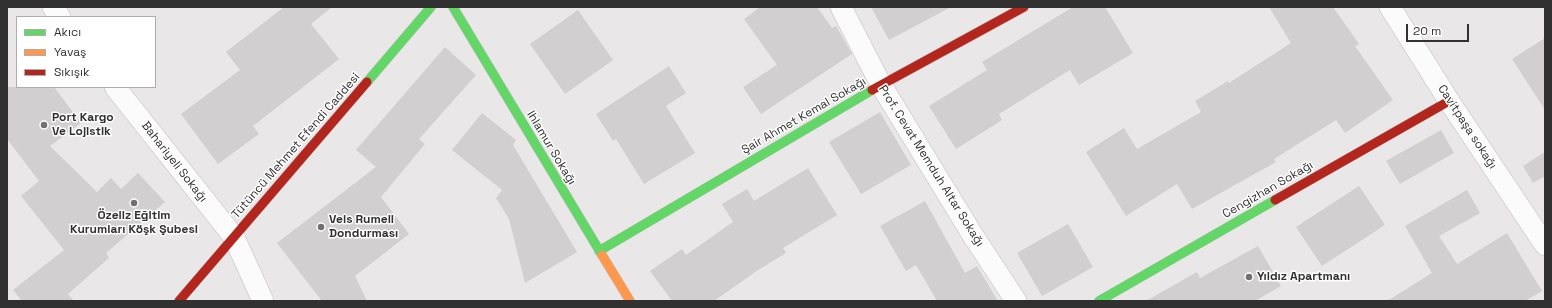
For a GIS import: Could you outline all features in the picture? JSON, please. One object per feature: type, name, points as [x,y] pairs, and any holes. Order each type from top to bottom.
[{"type":"street","points":[[52,7],[59,16]]},
{"type":"street","name":"Tütüncü Mehmet Efendi Caddesi","points":[[179,301],[431,7]]},
{"type":"street","name":"Ihlamur Sokağı","points":[[453,7],[630,301]]},
{"type":"street","name":"Prof. Cevat Memduh Altar Sokağı","points":[[841,7],[881,85],[972,234],[1016,301]]},
{"type":"street","name":"Şair Ahmet Kemal Sokağı","points":[[599,251],[881,85],[1024,7]]},
{"type":"street","name":"Cavitpaşa sokağı","points":[[1390,7],[1449,101],[1545,245]]},
{"type":"street","name":"Bahariyeli Sokağı","points":[[116,88],[234,237],[263,301]]},
{"type":"street","name":"Cengizhan Sokağı","points":[[1099,301],[1449,101]]},
{"type":"building","points":[[284,7],[332,7],[311,24],[339,59],[253,126],[259,134],[218,164],[181,114],[240,70],[226,52]]},
{"type":"building","points":[[760,7],[817,7],[832,28],[836,26],[852,54],[761,114],[743,87],[777,65],[744,19]]},
{"type":"building","points":[[871,7],[951,7],[889,40]]},
{"type":"building","points":[[1073,7],[1105,7],[1133,53],[1079,85],[1070,70],[999,114],[1002,120],[956,149],[929,106],[987,70],[982,62]]},
{"type":"building","points":[[1269,7],[1333,7],[1359,44],[1355,46],[1393,100],[1345,133],[1336,120],[1274,159],[1276,162],[1192,209],[1177,184],[1126,216],[1086,152],[1124,128],[1137,149],[1201,112],[1195,101],[1228,81],[1229,83],[1291,43]]},
{"type":"building","points":[[578,10],[613,60],[565,94],[530,44]]},
{"type":"building","points":[[1545,38],[1545,110],[1512,59]]},
{"type":"building","points":[[445,47],[476,75],[419,139],[425,144],[381,197],[409,234],[355,276],[367,301],[322,301],[277,243],[376,167],[356,150]]},
{"type":"building","points":[[669,66],[686,93],[666,106],[695,153],[644,184],[616,139],[613,141],[596,114]]},
{"type":"building","points":[[7,87],[55,88],[81,123],[50,146],[97,192],[111,178],[121,189],[138,173],[165,202],[106,253],[109,258],[68,294],[74,301],[22,301],[13,290],[64,250],[21,196],[39,181],[7,139]]},
{"type":"building","points":[[880,112],[911,165],[861,194],[829,142]]},
{"type":"building","points":[[482,113],[516,140],[513,145],[577,252],[525,283],[509,219],[496,198],[502,190],[452,150]]},
{"type":"building","points":[[1441,130],[1454,153],[1400,184],[1386,161]]},
{"type":"building","points":[[1545,152],[1545,176],[1533,183],[1523,166]]},
{"type":"building","points":[[808,168],[837,215],[783,248],[786,253],[755,272],[714,301],[672,301],[650,271],[682,249],[686,255],[733,222],[722,204],[747,189],[754,201]]},
{"type":"building","points":[[1359,186],[1385,225],[1322,266],[1296,227]]},
{"type":"building","points":[[1467,190],[1480,213],[1439,236],[1457,264],[1507,233],[1542,291],[1525,301],[1387,301],[1432,273],[1405,226]]},
{"type":"building","points":[[925,201],[965,273],[977,266],[998,301],[937,301],[916,265],[906,271],[880,226]]},
{"type":"building","points":[[1068,224],[1093,267],[1042,296],[1017,253]]},
{"type":"building","points":[[1258,246],[1281,286],[1255,301],[1146,301],[1197,272],[1200,278]]},
{"type":"traffic: fast","points":[[367,82],[431,7]]},
{"type":"traffic: fast","points":[[453,7],[602,255]]},
{"type":"traffic: fast","points":[[599,251],[872,90]]},
{"type":"traffic: fast","points":[[1099,301],[1275,200]]},
{"type":"traffic: slow","points":[[602,255],[630,301]]},
{"type":"traffic: jam","points":[[872,90],[1024,7]]},
{"type":"traffic: jam","points":[[179,301],[367,82]]},
{"type":"traffic: jam","points":[[1275,200],[1449,101]]},
{"type":"place","name":"Port Kargo Ve Lojistik","points":[[44,125]]},
{"type":"place","name":"Özeliz Eğitim Kurumları Köşk Şubesi","points":[[134,203]]},
{"type":"place","name":"Veis Rumeli Dondurması","points":[[321,227]]},
{"type":"place","name":"Yıldız Apartmanı","points":[[1249,277]]}]
